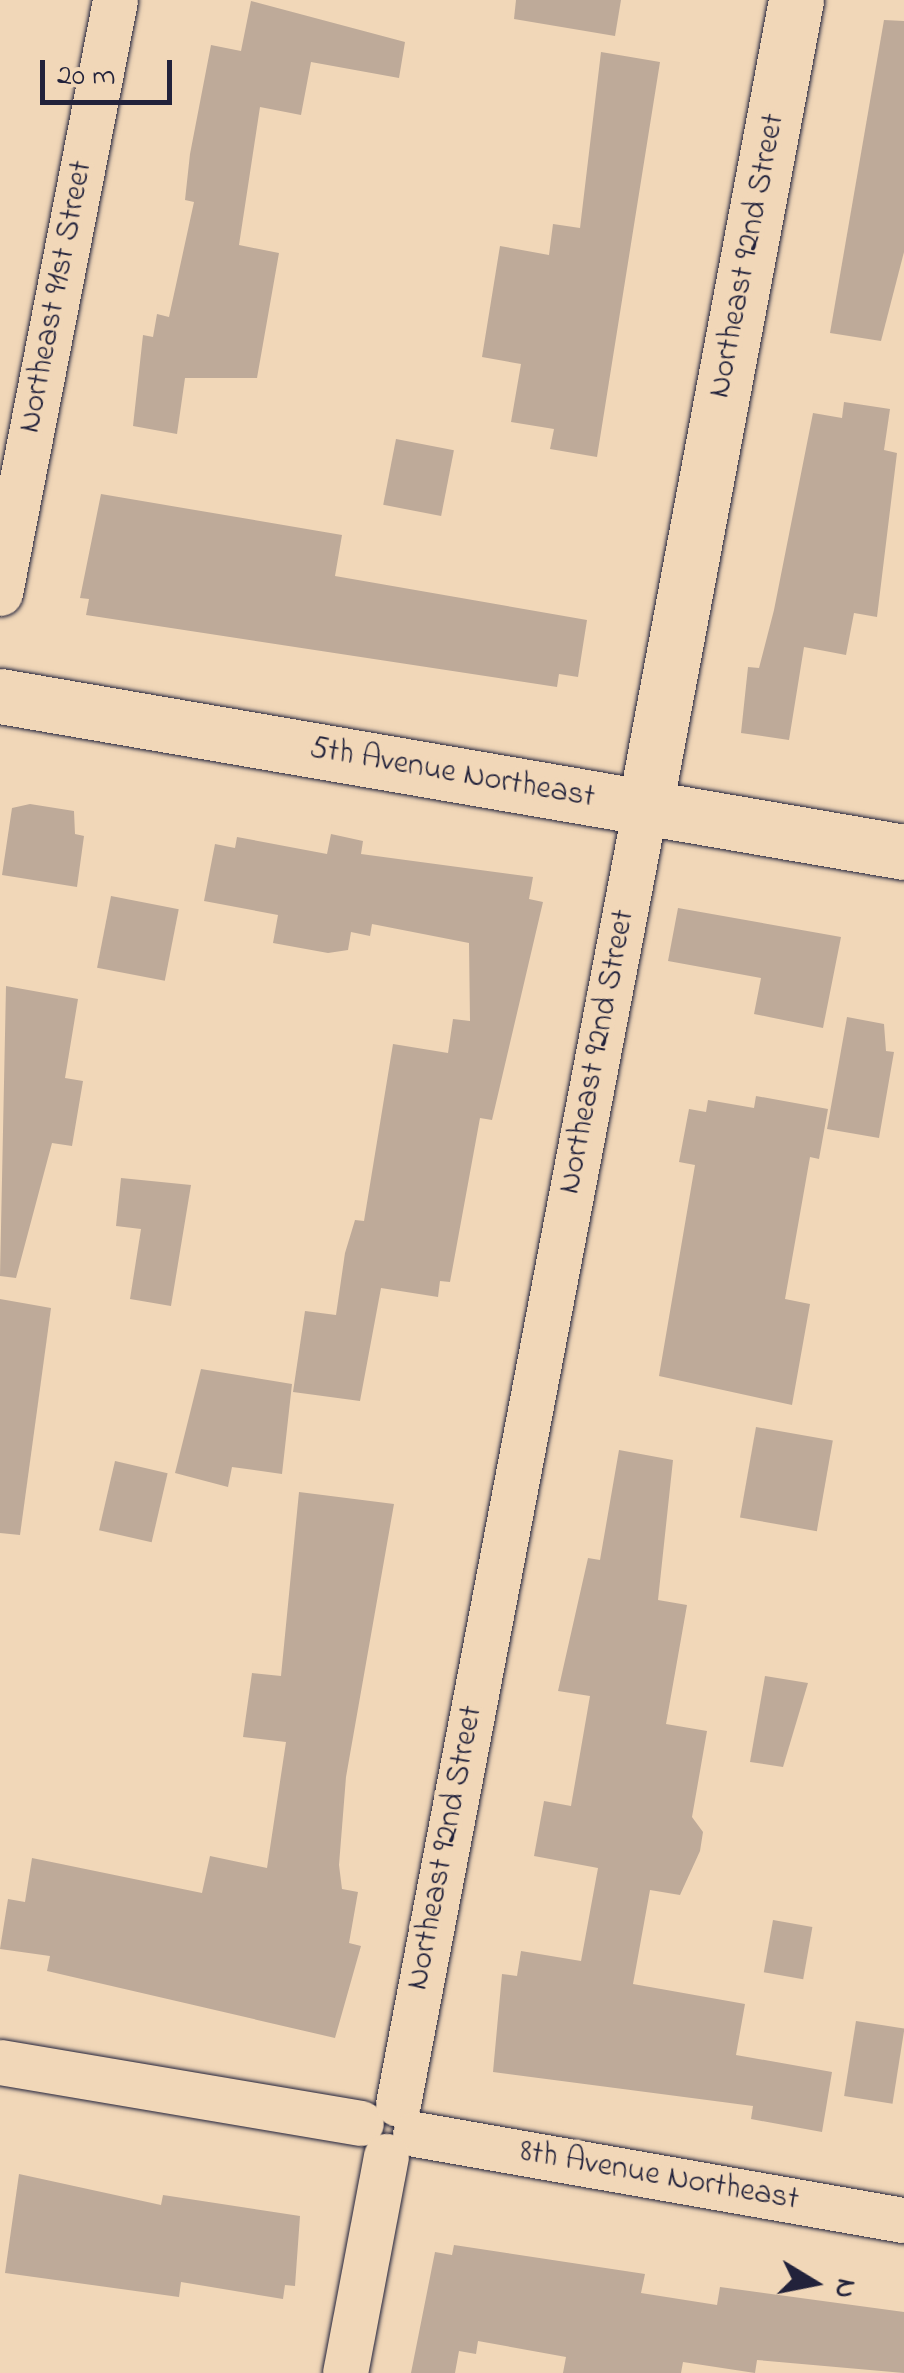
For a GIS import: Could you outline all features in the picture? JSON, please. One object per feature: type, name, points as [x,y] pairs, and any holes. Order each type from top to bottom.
[{"type":"main road","name":"Northeast 92nd Street","points":[[645,807],[796,0]]},
{"type":"main road","name":"5th Avenue Northeast","points":[[0,696],[904,852]]},
{"type":"street","name":"Northeast 91st Street","points":[[0,594],[115,0]]},
{"type":"street","name":"Northeast 92nd Street","points":[[345,2373],[645,807]]},
{"type":"street","name":"8th Avenue Northeast","points":[[0,2062],[904,2220]]},
{"type":"building","points":[[516,0],[621,0],[615,36],[514,19]]},
{"type":"building","points":[[251,1],[405,42],[399,78],[311,62],[301,115],[260,107],[239,245],[279,253],[257,378],[185,378],[177,434],[133,426],[143,335],[153,337],[157,314],[169,317],[194,202],[185,200],[211,45],[241,51]]},
{"type":"building","points":[[884,20],[904,21],[904,252],[881,341],[830,333]]},
{"type":"building","points":[[601,52],[660,62],[597,457],[550,449],[554,429],[511,422],[521,364],[482,357],[500,246],[549,255],[553,224],[580,228]]},
{"type":"building","points":[[844,402],[890,409],[884,450],[897,453],[877,617],[854,613],[846,655],[804,647],[789,740],[741,733],[748,667],[759,668],[774,610],[813,413],[842,418]]},
{"type":"building","points":[[396,439],[454,450],[441,516],[383,505]]},
{"type":"building","points":[[101,494],[342,535],[335,576],[587,620],[578,677],[559,674],[557,687],[86,615],[89,599],[80,598]]},
{"type":"building","points":[[30,804],[74,811],[75,834],[84,836],[77,887],[2,875],[12,808]]},
{"type":"building","points":[[331,834],[363,841],[361,854],[533,877],[529,899],[543,902],[492,1120],[480,1118],[450,1282],[440,1281],[438,1297],[381,1288],[360,1401],[293,1392],[305,1311],[336,1315],[345,1253],[355,1220],[364,1221],[393,1044],[448,1053],[453,1019],[470,1021],[469,943],[372,924],[370,936],[351,932],[348,950],[328,953],[273,943],[278,915],[204,901],[215,844],[235,848],[237,837],[327,854]]},
{"type":"building","points":[[111,896],[179,909],[165,981],[97,968]]},
{"type":"building","points":[[678,908],[841,937],[823,1028],[754,1014],[761,978],[668,961]]},
{"type":"building","points":[[6,986],[78,999],[65,1078],[83,1081],[72,1146],[52,1143],[16,1278],[0,1276]]},
{"type":"building","points":[[847,1017],[884,1024],[886,1051],[894,1052],[879,1138],[827,1129]]},
{"type":"building","points":[[756,1096],[828,1109],[819,1159],[810,1157],[785,1299],[810,1304],[792,1405],[659,1376],[695,1165],[679,1162],[689,1109],[706,1112],[708,1100],[754,1108]]},
{"type":"building","points":[[121,1178],[191,1185],[171,1306],[130,1299],[141,1229],[116,1226]]},
{"type":"building","points":[[0,1299],[51,1308],[20,1535],[0,1533]]},
{"type":"building","points":[[201,1369],[292,1384],[282,1474],[232,1467],[228,1487],[175,1473]]},
{"type":"building","points":[[756,1427],[833,1441],[817,1531],[740,1518]]},
{"type":"building","points":[[619,1450],[673,1460],[658,1600],[687,1605],[666,1724],[707,1731],[692,1817],[703,1832],[700,1851],[680,1895],[650,1890],[633,1984],[745,2004],[736,2055],[832,2072],[822,2132],[751,2119],[753,2106],[493,2072],[502,1974],[517,1976],[521,1951],[581,1961],[598,1868],[534,1856],[544,1801],[571,1806],[590,1696],[558,1691],[588,1558],[600,1560]]},
{"type":"building","points":[[115,1461],[168,1473],[152,1542],[99,1530]]},
{"type":"building","points":[[299,1492],[394,1504],[346,1777],[339,1865],[342,1889],[358,1892],[349,1943],[361,1946],[335,2038],[47,1971],[50,1956],[0,1949],[8,1899],[25,1902],[32,1858],[202,1893],[210,1856],[267,1868],[286,1742],[243,1737],[252,1673],[281,1676]]},
{"type":"building","points":[[765,1676],[808,1683],[783,1767],[750,1762]]},
{"type":"building","points":[[773,1920],[812,1927],[803,1979],[764,1972]]},
{"type":"building","points":[[856,2021],[904,2029],[893,2104],[844,2096]]},
{"type":"building","points":[[19,2174],[161,2205],[163,2195],[300,2216],[295,2286],[285,2285],[283,2299],[181,2282],[179,2297],[5,2273]]},
{"type":"building","points":[[454,2245],[645,2274],[641,2293],[717,2305],[720,2287],[904,2312],[904,2373],[757,2360],[755,2373],[683,2362],[681,2373],[563,2373],[566,2357],[478,2341],[476,2354],[459,2351],[455,2373],[411,2373],[435,2252],[452,2255]]}]
